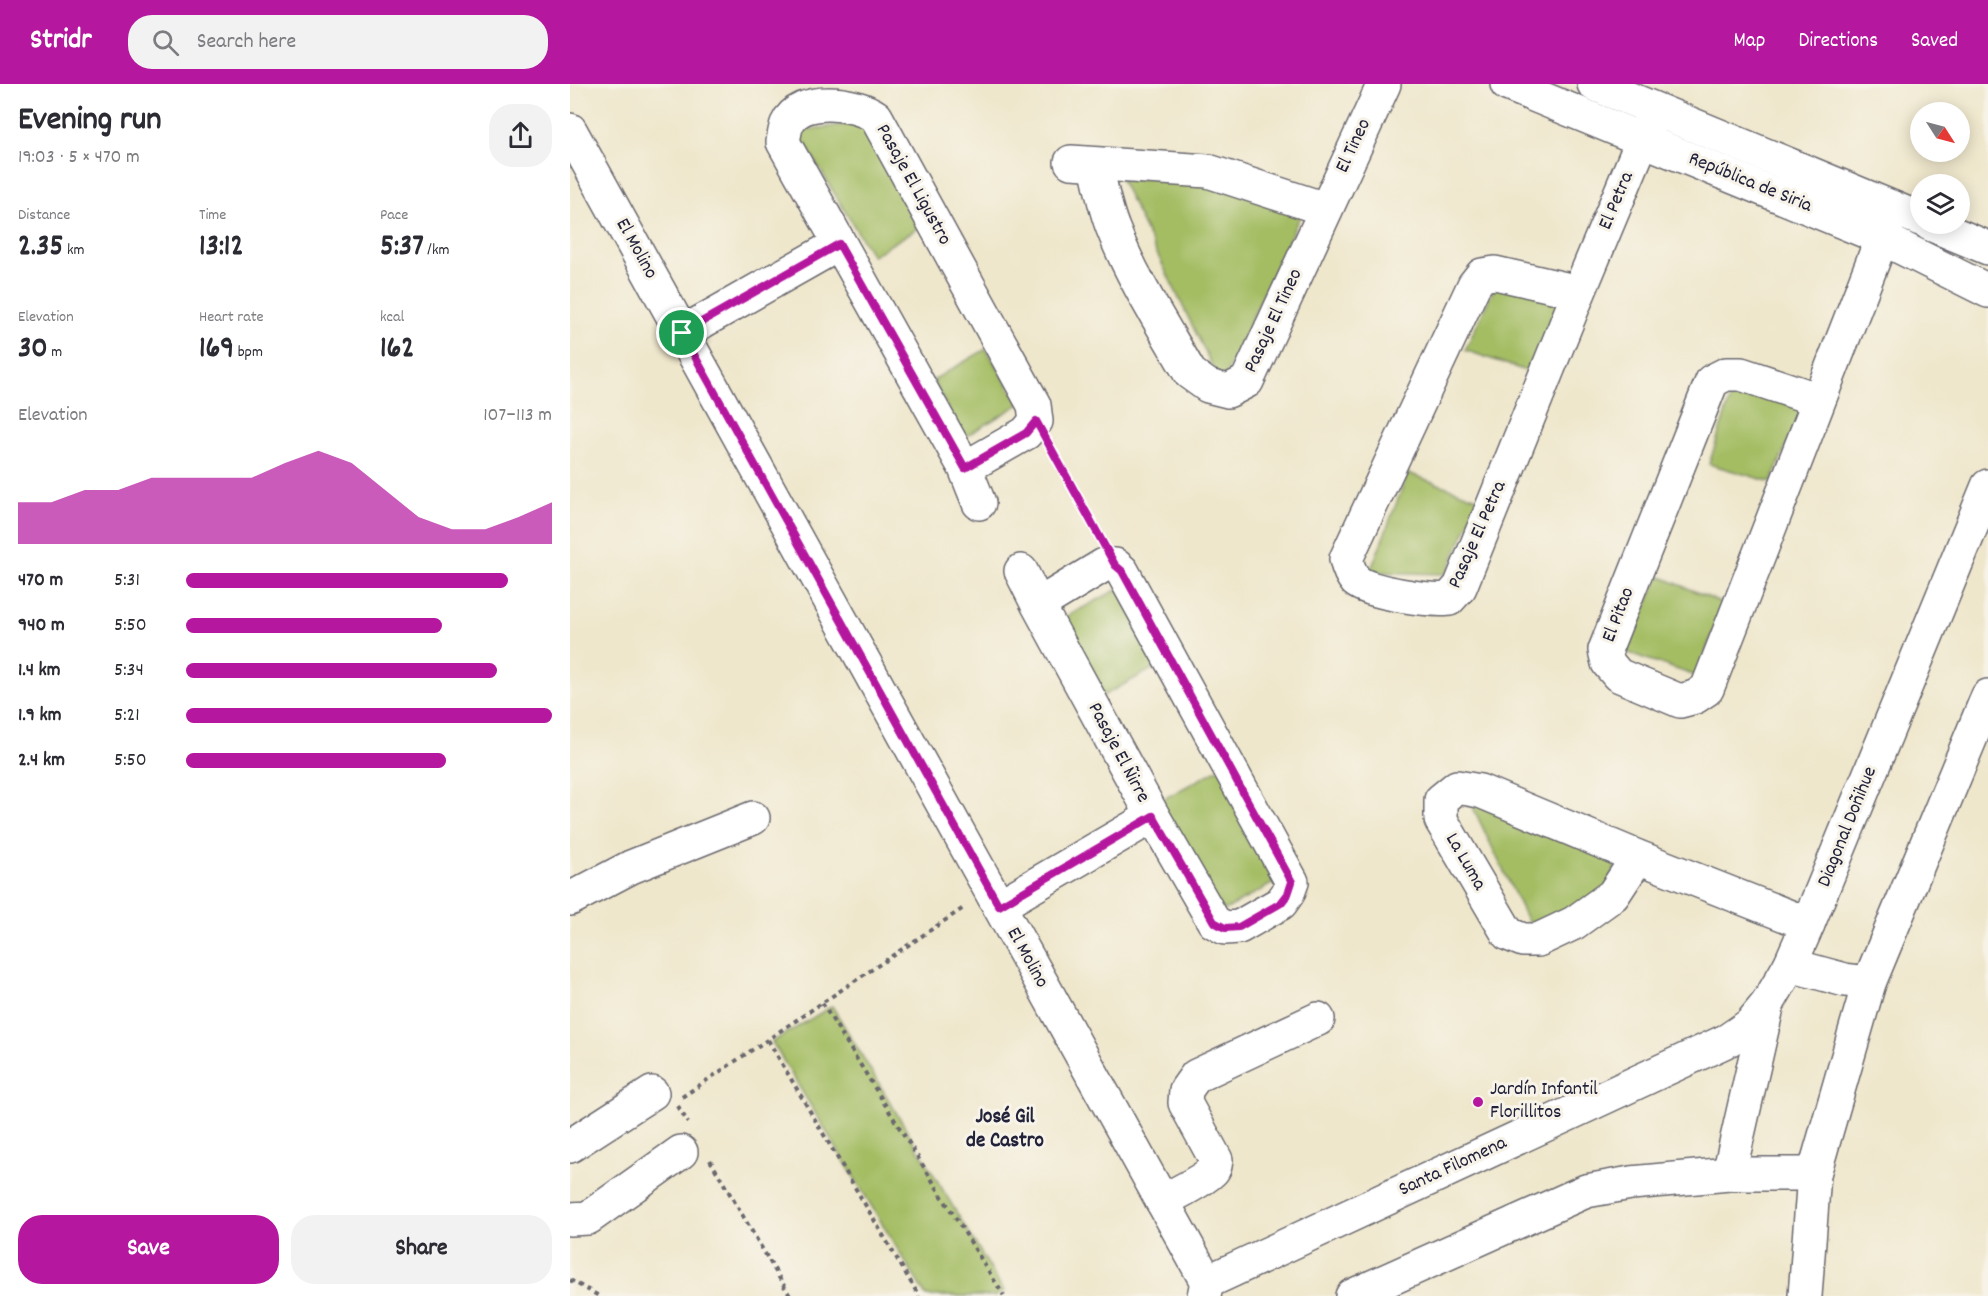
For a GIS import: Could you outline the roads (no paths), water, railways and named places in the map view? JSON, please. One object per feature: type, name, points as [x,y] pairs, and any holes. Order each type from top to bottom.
[{"type":"street","name":"El Tineo","points":[[1325,209],[1384,84]]},
{"type":"street","name":"República de Siria","points":[[1508,84],[1882,238],[1988,291]]},
{"type":"street","name":"República de Siria","points":[[1594,84],[1906,214]]},
{"type":"street","name":"Pasaje El Ligustro","points":[[965,468],[1026,433],[1036,421],[1034,405],[876,117],[867,111],[835,103],[802,108],[787,122],[783,142],[965,468],[979,503]]},
{"type":"street","name":"El Petra","points":[[1579,292],[1656,110]]},
{"type":"street","name":"El Molino","points":[[570,130],[1162,1201],[1206,1289]]},
{"type":"street","name":"Pasaje El Tineo","points":[[1083,163],[1208,171],[1325,209],[1247,381],[1228,391],[1208,386],[1190,373],[1122,250],[1105,206],[1083,163]]},
{"type":"street","name":"El Pitao","points":[[1819,400],[1741,374],[1726,374],[1712,381],[1605,650],[1608,663],[1618,675],[1680,701],[1695,697],[1707,689],[1882,238],[1906,214]]},
{"type":"street","points":[[1954,234],[1988,248]]},
{"type":"street","points":[[682,333],[839,244]]},
{"type":"street","name":"Pasaje El Petra","points":[[1495,273],[1579,292],[1460,587],[1449,599],[1434,600],[1391,593],[1358,583],[1349,572],[1346,560],[1474,285],[1482,275],[1495,273]]},
{"type":"street","name":"Diagonal Doñihue","points":[[1728,1174],[1768,1003],[1790,965],[1808,924],[1988,486]]},
{"type":"street","name":"Pasaje El Ñirre","points":[[1021,571],[1038,605],[1153,816],[1214,922],[1225,928],[1239,927],[1281,903],[1288,894],[1292,882],[1122,571],[1115,565],[1104,565],[1038,605]]},
{"type":"street","points":[[1805,1296],[1813,1187],[1869,983],[1988,696]]},
{"type":"street","name":"La Luma","points":[[1638,857],[1613,895],[1574,923],[1538,940],[1523,940],[1508,934],[1452,839],[1441,820],[1441,800],[1456,787],[1480,791],[1808,924]]},
{"type":"street","points":[[994,898],[1153,816]]},
{"type":"street","points":[[570,899],[631,867],[753,818]]},
{"type":"street","points":[[1790,965],[1845,980],[1869,983]]},
{"type":"street","name":"Santa Filomena","points":[[1206,1289],[1728,1040],[1750,1025],[1768,1003]]},
{"type":"street","points":[[1162,1201],[1205,1176],[1215,1166],[1216,1160],[1185,1102],[1186,1090],[1196,1076],[1318,1019]]},
{"type":"street","points":[[570,1146],[652,1093]]},
{"type":"street","points":[[570,1219],[588,1218],[693,1146]]},
{"type":"street","points":[[1352,1296],[1586,1191],[1631,1183],[1728,1174],[1813,1187]]},
{"type":"place","name":"Jardín Infantil Florillitos","points":[[1478,1102]]},
{"type":"district","name":"José Gil de Castro","points":[[1005,1130]]}]
